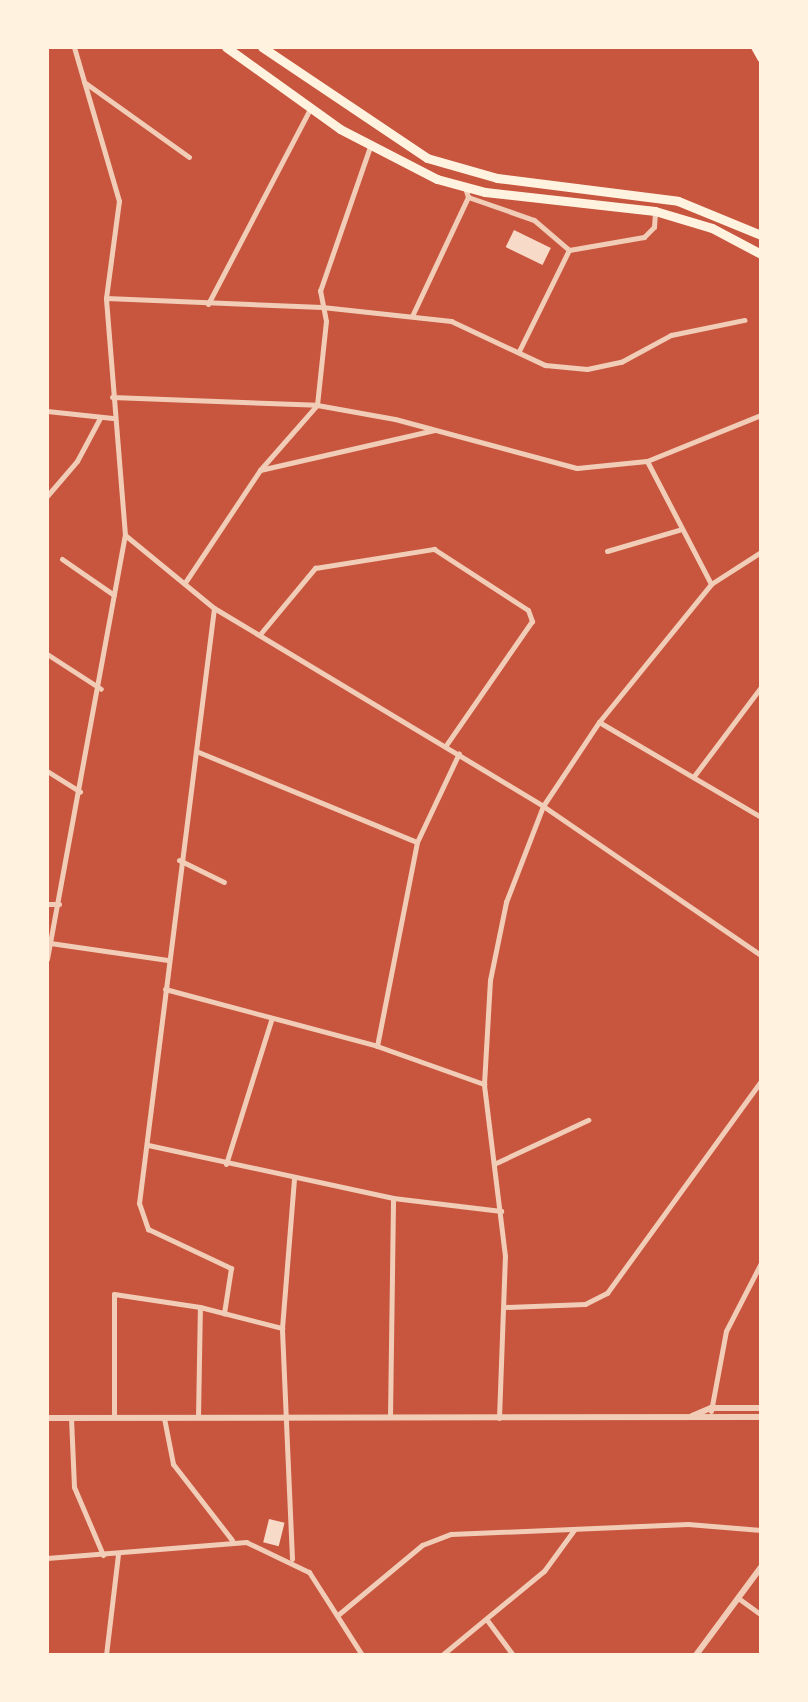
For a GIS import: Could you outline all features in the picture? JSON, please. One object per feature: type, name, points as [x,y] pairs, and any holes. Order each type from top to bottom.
[{"type":"highway","points":[[226,47],[310,109],[370,147],[466,192],[655,211],[712,228],[761,254]]},
{"type":"highway","points":[[262,47],[427,158],[497,178],[678,201],[761,235]]},
{"type":"main road","points":[[755,47],[761,58]]},
{"type":"street","points":[[47,960],[101,689],[125,535],[113,418],[106,298],[119,201],[107,143],[82,80],[75,47]]},
{"type":"street","points":[[82,80],[189,157]]},
{"type":"street","points":[[208,304],[310,109]]},
{"type":"street","points":[[186,581],[260,470],[317,405],[326,269],[370,147]]},
{"type":"street","points":[[412,316],[466,192],[534,220],[569,250]]},
{"type":"street","points":[[569,250],[644,237],[654,227],[655,211]]},
{"type":"street","points":[[519,351],[569,250]]},
{"type":"street","points":[[106,298],[322,307],[451,321],[545,365],[587,369],[621,362],[671,335],[744,320]]},
{"type":"street","points":[[112,397],[317,405],[438,429],[577,468],[647,461],[761,415]]},
{"type":"street","points":[[47,411],[113,418]]},
{"type":"street","points":[[47,496],[77,461],[100,418]]},
{"type":"street","points":[[260,470],[438,429]]},
{"type":"street","points":[[647,461],[679,530],[712,584]]},
{"type":"street","points":[[607,551],[679,530]]},
{"type":"street","points":[[125,535],[186,581],[214,608],[261,633],[543,806],[761,955]]},
{"type":"street","points":[[261,633],[315,568],[414,547],[434,549],[528,610],[532,621],[446,745]]},
{"type":"street","points":[[499,1418],[505,1307],[501,1211],[484,1084],[499,933],[543,806],[599,722],[712,584],[761,552]]},
{"type":"street","points":[[62,559],[114,595]]},
{"type":"street","points":[[214,608],[197,751],[178,860],[141,1221],[228,1264],[233,1279],[223,1313]]},
{"type":"street","points":[[47,653],[101,689]]},
{"type":"street","points":[[694,776],[761,687]]},
{"type":"street","points":[[599,722],[761,817]]},
{"type":"street","points":[[197,751],[417,842]]},
{"type":"street","points":[[377,1046],[417,842],[459,753]]},
{"type":"street","points":[[47,771],[80,792]]},
{"type":"street","points":[[178,860],[225,882]]},
{"type":"street","points":[[47,904],[59,904]]},
{"type":"street","points":[[50,943],[168,960]]},
{"type":"street","points":[[165,989],[271,1020],[377,1046],[484,1084]]},
{"type":"street","points":[[226,1164],[271,1020]]},
{"type":"street","points":[[505,1307],[585,1304],[607,1293],[761,1081]]},
{"type":"street","points":[[496,1163],[588,1120]]},
{"type":"street","points":[[148,1145],[294,1179],[393,1198],[501,1211]]},
{"type":"street","points":[[292,1559],[282,1328],[294,1179]]},
{"type":"street","points":[[390,1417],[393,1198]]},
{"type":"street","points":[[711,1419],[726,1331],[761,1263]]},
{"type":"street","points":[[114,1417],[114,1294],[200,1307],[282,1328]]},
{"type":"street","points":[[198,1417],[200,1307]]},
{"type":"street","points":[[691,1416],[711,1408],[761,1408]]},
{"type":"street","points":[[47,1418],[761,1417]]},
{"type":"street","points":[[71,1418],[74,1487],[103,1555]]},
{"type":"street","points":[[164,1418],[173,1464],[233,1540]]},
{"type":"street","points":[[339,1614],[439,1537],[688,1524],[761,1530]]},
{"type":"street","points":[[442,1655],[544,1571],[574,1530]]},
{"type":"street","points":[[47,1558],[118,1555],[233,1540],[292,1559],[319,1583],[362,1655]]},
{"type":"street","points":[[106,1655],[118,1555]]},
{"type":"street","points":[[696,1655],[761,1567]]},
{"type":"street","points":[[738,1598],[761,1615]]},
{"type":"street","points":[[487,1620],[513,1655]]},
{"type":"street","points":[[222,1655],[274,1655]]},
{"type":"building","points":[[514,230],[551,248],[543,265],[506,247]]},
{"type":"building","points":[[269,1519],[285,1523],[279,1546],[263,1542]]}]
